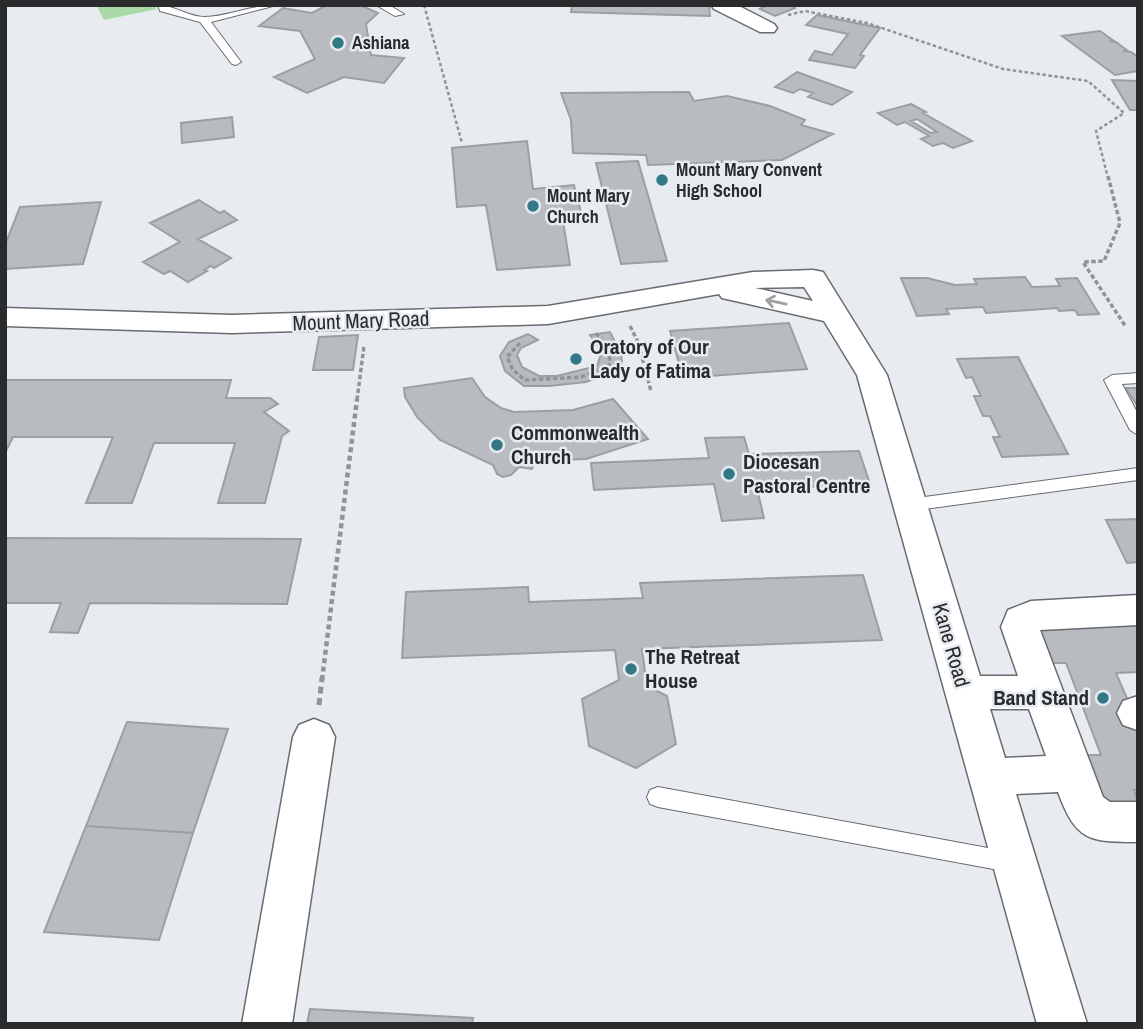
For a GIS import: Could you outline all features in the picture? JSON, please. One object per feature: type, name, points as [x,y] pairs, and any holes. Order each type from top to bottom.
[{"type":"street","points":[[721,5],[762,26]]},
{"type":"street","name":"Mount Mary Road","points":[[5,317],[232,324],[548,315],[754,280],[813,278]]},
{"type":"street","name":"Kane Road","points":[[813,278],[872,375],[1062,1024]]},
{"type":"street","name":"Mount Mary Road","points":[[715,288],[837,314]]},
{"type":"street","points":[[1138,610],[1031,616],[1021,621],[1021,634],[1091,817],[1107,824],[1138,822]]},
{"type":"street","points":[[965,692],[1043,692]]},
{"type":"street","points":[[267,1024],[314,737]]},
{"type":"street","points":[[990,777],[1073,773]]},
{"type":"lane","points":[[163,5],[164,9],[204,20],[272,5]]},
{"type":"lane","points":[[381,5],[399,14]]},
{"type":"lane","points":[[204,20],[236,62]]},
{"type":"lane","points":[[1138,378],[1112,380],[1138,430]]},
{"type":"lane","points":[[910,505],[1138,474]]},
{"type":"lane","points":[[658,797],[1015,863]]},
{"type":"path","points":[[424,5],[462,143]]},
{"type":"path","points":[[762,26],[805,11],[867,23],[1003,69],[1087,81],[1124,113],[1096,131],[1120,223],[1104,261],[1083,262],[1126,327]]},
{"type":"path","points":[[619,301],[638,342],[651,391]]},
{"type":"path","points":[[314,737],[368,321]]},
{"type":"path","points":[[528,339],[515,346],[508,357],[513,370],[525,380],[539,381],[581,377],[609,365],[610,351],[597,334]]},
{"type":"green space","points":[[96,5],[154,5],[157,9],[104,20]]},
{"type":"building","name":"Ashiana","points":[[327,5],[360,5],[378,13],[366,24],[371,55],[404,58],[384,83],[344,77],[307,93],[274,77],[315,59],[300,31],[259,26],[283,8],[312,13]]},
{"type":"building","points":[[572,5],[709,5],[710,16],[571,12]]},
{"type":"building","points":[[767,5],[790,5],[795,8],[775,16],[760,9]]},
{"type":"building","points":[[817,15],[880,28],[860,55],[864,56],[855,68],[809,60],[815,51],[832,55],[848,34],[806,25]]},
{"type":"building","points":[[1100,31],[1114,41],[1109,41],[1116,42],[1128,51],[1123,51],[1138,57],[1138,71],[1115,75],[1062,36]]},
{"type":"building","points":[[797,72],[852,92],[832,105],[808,97],[813,93],[800,89],[793,93],[775,87]]},
{"type":"building","points":[[1112,80],[1138,81],[1138,110],[1130,110]]},
{"type":"building","points":[[689,92],[694,101],[727,96],[770,106],[805,120],[801,125],[833,134],[782,160],[648,165],[646,155],[573,153],[571,120],[561,93]]},
{"type":"building","points":[[911,104],[972,141],[953,148],[943,143],[933,146],[921,139],[929,136],[905,122],[897,125],[878,113]],"holes":[[[917,119],[937,132],[931,133],[911,121]]]},
{"type":"building","points":[[232,117],[234,137],[182,143],[181,123]]},
{"type":"building","name":"Mount Mary Church","points":[[527,141],[533,189],[574,185],[583,220],[563,221],[570,265],[497,270],[486,205],[457,207],[452,148]]},
{"type":"building","points":[[638,161],[667,261],[621,264],[596,163]]},
{"type":"building","points":[[199,200],[237,220],[198,239],[231,258],[214,268],[211,266],[188,282],[170,271],[164,274],[143,262],[180,242],[150,223]]},
{"type":"building","points":[[101,202],[83,264],[5,269],[5,245],[20,207]]},
{"type":"building","points":[[1025,277],[1032,287],[1060,286],[1056,279],[1077,278],[1099,314],[1078,315],[1075,310],[1059,311],[1057,308],[986,313],[983,307],[946,309],[949,314],[917,316],[901,278],[927,278],[955,285],[977,284],[974,279]]},
{"type":"building","points":[[789,323],[807,369],[683,378],[670,331]]},
{"type":"building","points":[[610,332],[622,362],[617,371],[586,382],[524,386],[505,371],[500,356],[509,342],[528,334],[538,340],[521,348],[517,355],[522,367],[539,376],[557,376],[597,366],[602,351],[590,335]]},
{"type":"building","points":[[358,335],[353,370],[313,370],[319,337]]},
{"type":"building","points":[[1018,357],[1068,454],[1002,457],[993,437],[1000,437],[990,416],[983,416],[974,396],[981,396],[972,377],[966,378],[957,359]]},
{"type":"building","points":[[472,378],[485,397],[501,408],[514,412],[573,410],[613,399],[648,439],[586,459],[535,461],[532,469],[519,467],[511,475],[503,477],[497,474],[493,465],[440,440],[417,417],[405,397],[404,388]]},
{"type":"building","points":[[5,380],[231,380],[226,398],[270,398],[278,404],[264,412],[289,431],[282,436],[265,503],[218,503],[235,443],[154,443],[132,503],[86,503],[113,437],[13,437],[5,453]]},
{"type":"building","points":[[1126,388],[1138,388],[1138,407]]},
{"type":"building","name":"Diocesan Pastoral Centre","points":[[744,437],[749,454],[859,451],[870,484],[757,489],[764,518],[722,521],[714,484],[594,490],[591,463],[709,458],[705,438]]},
{"type":"building","points":[[1138,519],[1138,562],[1127,563],[1106,520]]},
{"type":"building","points":[[5,538],[301,539],[287,604],[90,603],[78,633],[50,632],[61,603],[5,603]]},
{"type":"building","name":"The Retreat House","points":[[863,575],[882,640],[642,649],[647,686],[667,696],[676,744],[636,768],[589,746],[582,699],[619,680],[615,650],[402,658],[406,592],[528,587],[529,602],[643,598],[640,583]]},
{"type":"building","name":"Band Stand","points":[[1138,614],[1138,672],[1116,673],[1138,724],[1138,790],[1134,790],[1138,803],[1093,803],[1076,755],[1101,755],[1066,663],[1046,663],[1031,623]]},
{"type":"building","points":[[127,722],[228,729],[193,833],[86,826]]},
{"type":"building","points":[[86,826],[193,833],[159,940],[44,932]]},
{"type":"building","points":[[310,1009],[473,1018],[472,1024],[307,1024]]},
{"type":"place","name":"Ashiana","points":[[338,43]]},
{"type":"place","name":"Mount Mary Convent High School","points":[[662,180]]},
{"type":"place","name":"Mount Mary Church","points":[[533,206]]},
{"type":"place","name":"Oratory of Our Lady of Fatima","points":[[576,359]]},
{"type":"place","name":"Commonwealth Church","points":[[497,445]]},
{"type":"place","name":"Diocesan Pastoral Centre","points":[[729,474]]},
{"type":"place","name":"The Retreat House","points":[[631,669]]},
{"type":"place","name":"Band Stand","points":[[1103,698]]}]
